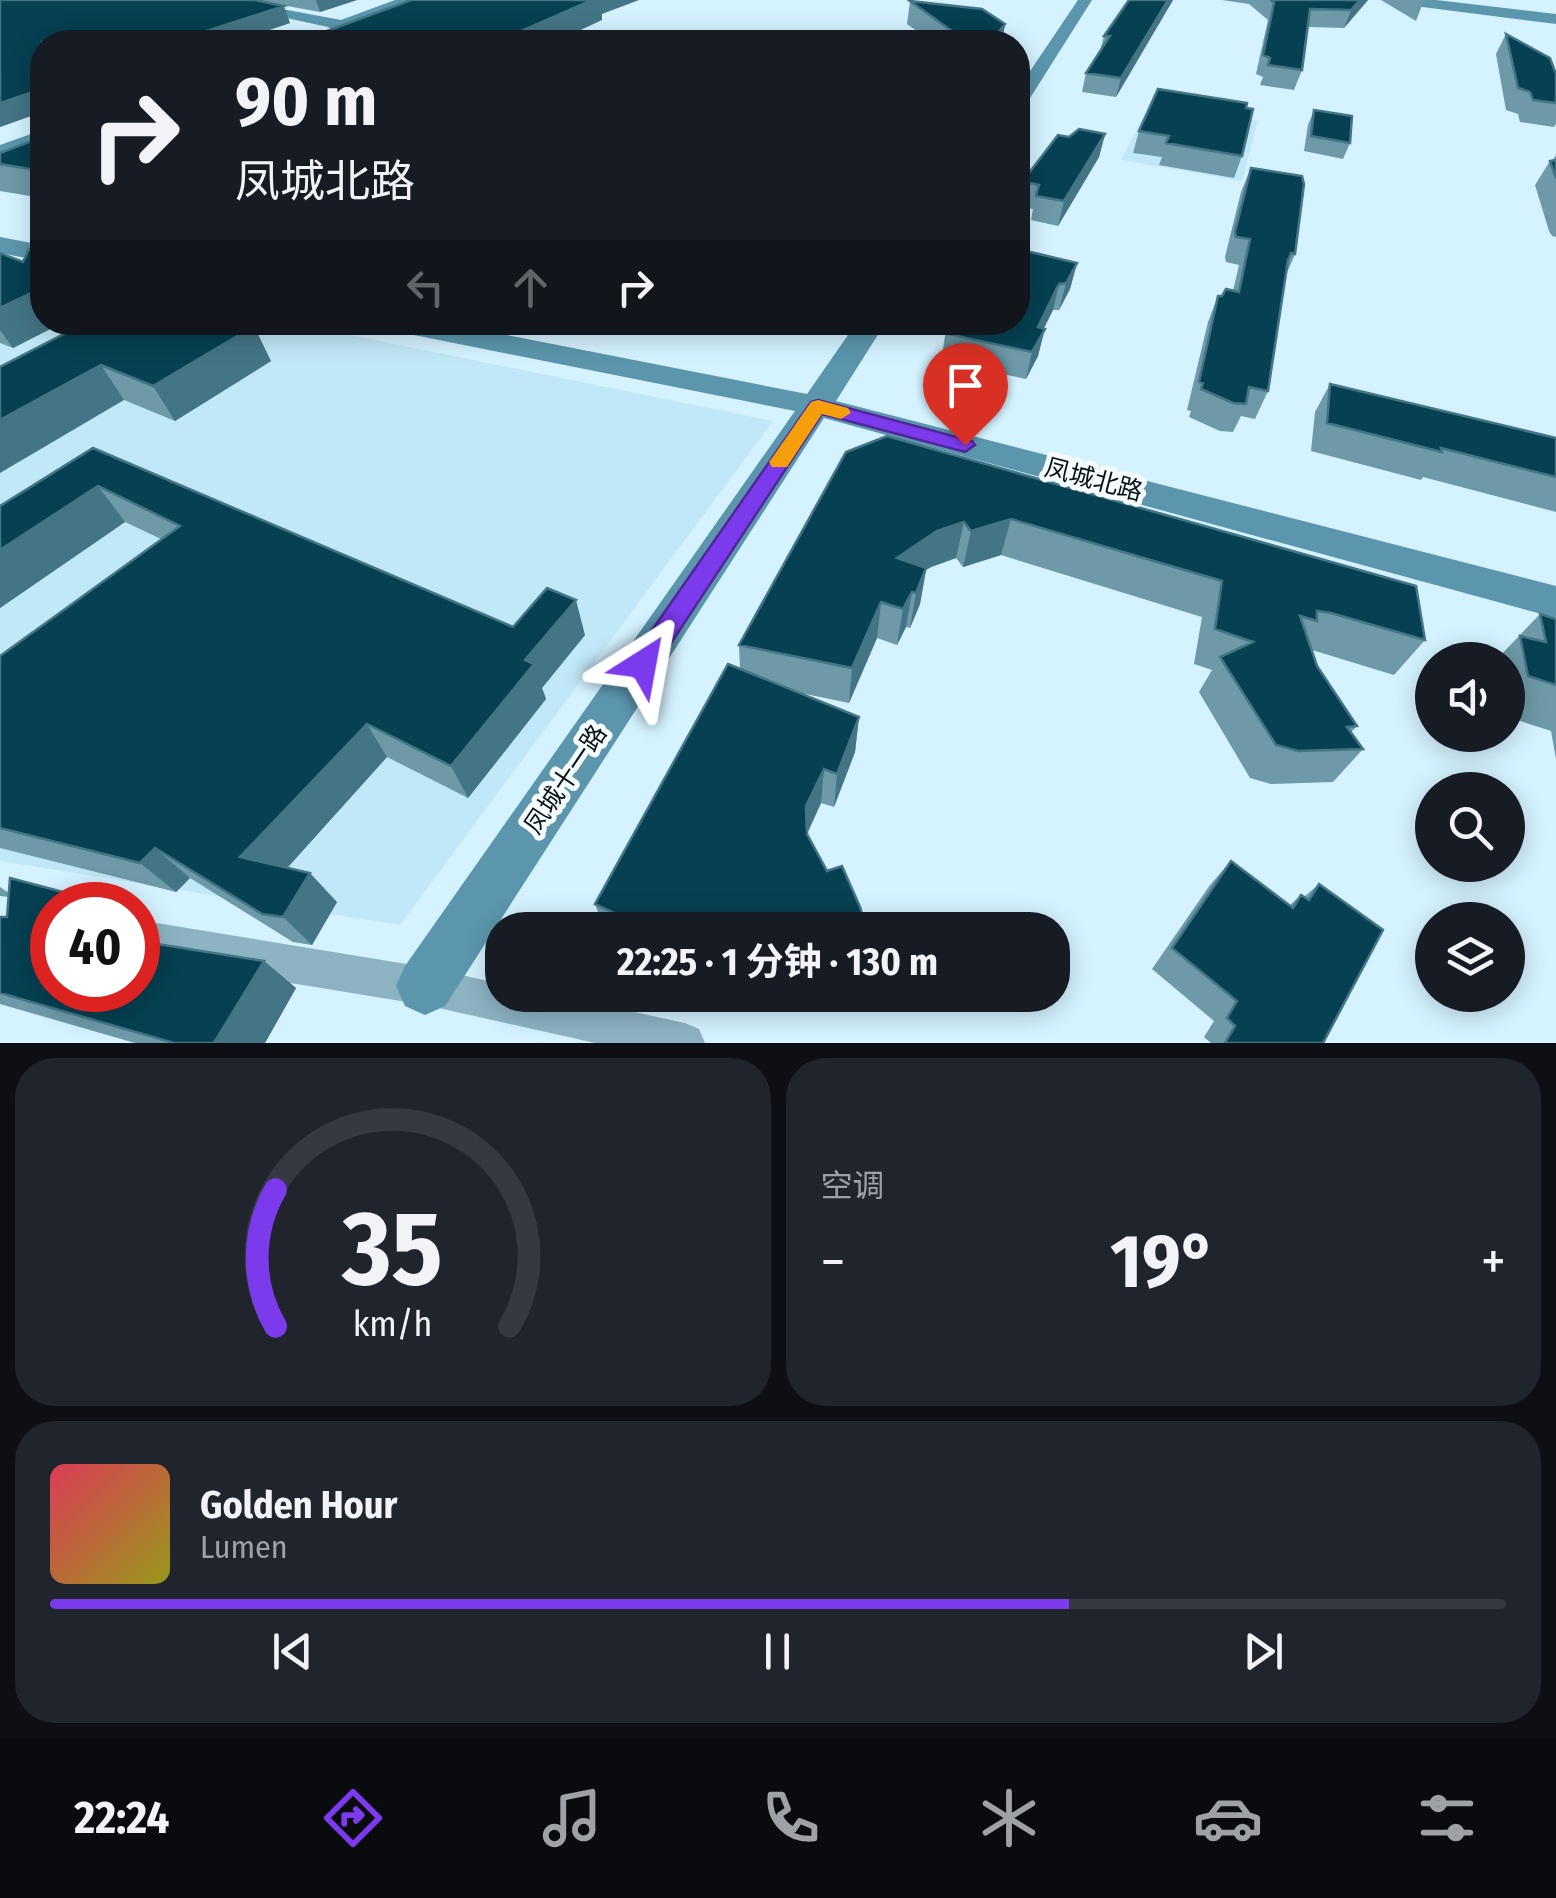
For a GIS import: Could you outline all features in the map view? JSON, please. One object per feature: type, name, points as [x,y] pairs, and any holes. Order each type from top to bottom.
[{"type":"main road","points":[[210,0],[353,27],[427,3]]},
{"type":"main road","points":[[346,30],[409,0]]},
{"type":"main road","points":[[1030,83],[1084,0]]},
{"type":"main road","points":[[1399,0],[1556,19]]},
{"type":"main road","points":[[1479,0],[1556,9]]},
{"type":"main road","points":[[0,152],[30,141]]},
{"type":"main road","points":[[0,165],[30,154]]},
{"type":"main road","points":[[0,226],[30,232]]},
{"type":"main road","points":[[0,245],[30,251]]},
{"type":"main road","name":"凤城北路","points":[[470,335],[824,396],[1556,602]]},
{"type":"main road","name":"凤城北路","points":[[562,335],[1556,576]]},
{"type":"main road","name":"凤城十一路","points":[[425,986],[864,335]]},
{"type":"street","points":[[160,943],[425,986],[685,1043]]},
{"type":"shaded area","points":[[1150,104],[1258,121],[1242,181],[1121,160]]},
{"type":"shaded area","points":[[0,263],[30,305],[30,335],[350,335],[773,421],[400,925],[160,887],[160,882],[131,882],[0,861]]},
{"type":"building","points":[[0,0],[255,0],[284,6],[210,30],[30,30],[30,93],[0,103]]},
{"type":"building","points":[[411,0],[592,0],[523,30],[330,30]]},
{"type":"building","points":[[1129,0],[1168,0],[1121,78],[1086,73],[1110,36],[1104,36]]},
{"type":"building","points":[[1271,0],[1360,0],[1351,10],[1310,9],[1302,70],[1268,65],[1270,58],[1263,55],[1274,3]]},
{"type":"building","points":[[910,1],[982,9],[1005,24],[1000,30],[951,30]]},
{"type":"building","points":[[1506,34],[1550,58],[1556,74],[1556,103],[1533,100],[1530,92],[1518,88]]},
{"type":"building","points":[[1158,89],[1247,103],[1246,108],[1253,109],[1242,156],[1166,143],[1169,136],[1139,131]]},
{"type":"building","points":[[1314,110],[1352,116],[1350,143],[1311,136]]},
{"type":"building","points":[[1079,129],[1105,134],[1064,201],[1036,196],[1039,185],[1030,183],[1030,172],[1058,135],[1069,137]]},
{"type":"building","points":[[30,142],[30,169],[0,164],[0,153]]},
{"type":"building","points":[[1251,168],[1302,176],[1304,184],[1295,254],[1291,253],[1288,260],[1268,391],[1249,387],[1246,404],[1233,403],[1201,389],[1203,383],[1199,382],[1218,296],[1226,289],[1239,292],[1250,239],[1236,237],[1235,232]]},
{"type":"building","points":[[30,249],[30,294],[0,308],[0,253],[23,262]]},
{"type":"building","points":[[1030,252],[1077,263],[1066,283],[1059,284],[1038,327],[1045,329],[1032,352],[953,335],[1030,335]]},
{"type":"building","points":[[62,335],[239,335],[153,386],[101,365],[0,420],[0,367]]},
{"type":"building","points":[[1330,384],[1556,438],[1556,477],[1327,423]]},
{"type":"building","points":[[887,436],[1416,586],[1425,640],[1331,613],[1317,611],[1317,621],[1300,616],[1317,666],[1357,726],[1347,727],[1363,749],[1298,751],[1276,745],[1220,657],[1253,642],[1215,629],[1222,581],[1011,519],[971,531],[964,522],[937,531],[897,558],[926,568],[916,593],[912,592],[903,609],[881,602],[852,668],[739,645],[846,452]]},
{"type":"building","points":[[93,448],[513,627],[547,588],[576,600],[525,660],[534,664],[451,766],[367,724],[240,857],[310,873],[283,917],[262,914],[155,848],[140,863],[0,828],[0,656],[180,526],[98,486],[0,550],[0,506]]},
{"type":"building","points":[[1540,614],[1556,619],[1556,685],[1528,676],[1525,642],[1520,636],[1546,642]]},
{"type":"building","points":[[728,664],[859,717],[837,774],[824,769],[806,806],[807,834],[827,871],[842,866],[862,912],[612,912],[595,904]]},
{"type":"building","points":[[1231,861],[1293,908],[1301,895],[1309,900],[1319,884],[1383,930],[1323,1043],[1225,1043],[1235,1026],[1227,1018],[1237,1001],[1172,948]]},
{"type":"building","points":[[10,878],[30,883],[30,1002],[0,993],[0,917],[7,917]]},
{"type":"building","points":[[160,944],[264,961],[214,1043],[174,1043],[66,1012],[160,1012]]},
{"type":"slow traffic","points":[[779,462],[818,406],[841,413]]},
{"type":"route","points":[[643,664],[818,406],[965,445]]}]
